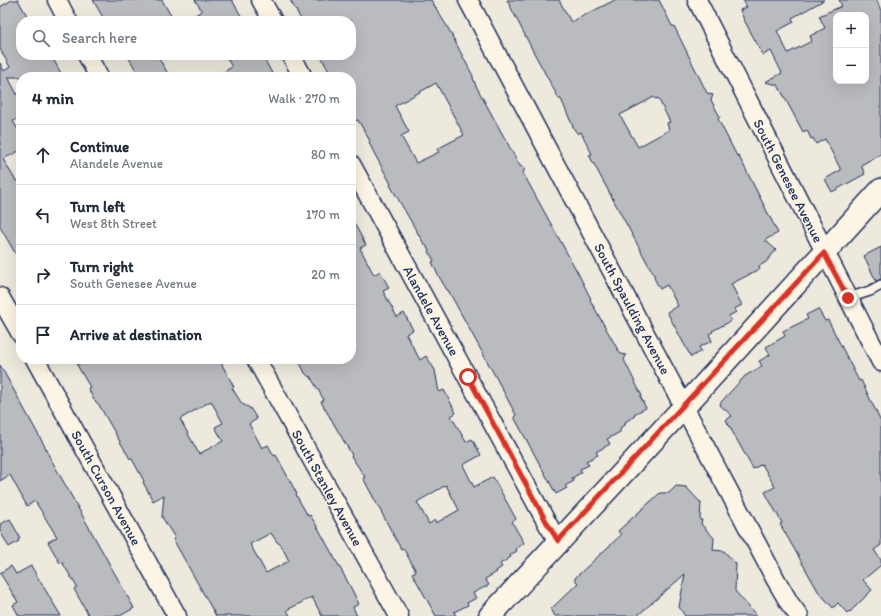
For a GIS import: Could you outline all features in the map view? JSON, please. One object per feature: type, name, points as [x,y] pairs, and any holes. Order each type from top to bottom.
[{"type":"street","points":[[57,0],[65,16]]},
{"type":"street","points":[[261,0],[269,16]]},
{"type":"street","name":"South Spaulding Avenue","points":[[468,0],[780,586],[799,616]]},
{"type":"street","name":"South Genesee Avenue","points":[[697,0],[824,253],[881,362]]},
{"type":"street","points":[[90,60],[96,72]]},
{"type":"street","points":[[294,60],[300,72]]},
{"type":"street","name":"Alandele Avenue","points":[[356,173],[558,541]]},
{"type":"street","points":[[490,616],[684,407],[881,190]]},
{"type":"street","points":[[0,296],[16,325]]},
{"type":"street","name":"South Curson Avenue","points":[[38,364],[178,616]]},
{"type":"street","name":"South Stanley Avenue","points":[[259,364],[399,616]]},
{"type":"lane","points":[[848,298],[870,291],[881,285]]},
{"type":"building","points":[[12,0],[18,0],[27,16],[16,16],[16,60],[54,60],[60,72],[16,72],[16,77],[8,77],[16,92],[16,120],[13,121],[16,126],[16,152],[3,159],[16,181],[16,254],[0,227],[0,63],[4,71],[10,67],[0,49],[0,7]]},
{"type":"building","points":[[93,0],[162,0],[171,16],[102,16]]},
{"type":"building","points":[[195,0],[232,0],[241,16],[193,16],[202,11]]},
{"type":"building","points":[[290,0],[431,0],[448,28],[473,76],[476,86],[520,166],[525,168],[523,173],[579,275],[591,299],[590,300],[618,350],[621,354],[626,355],[624,360],[642,396],[640,396],[646,408],[634,414],[635,416],[625,422],[626,424],[621,427],[620,432],[607,439],[610,444],[596,452],[598,455],[586,461],[589,465],[580,469],[582,472],[572,478],[574,481],[565,486],[567,488],[556,494],[514,417],[516,415],[493,372],[448,290],[438,275],[432,262],[434,261],[426,245],[424,244],[390,185],[391,184],[373,151],[369,142],[370,141],[358,120],[356,121],[356,72],[329,72],[323,60],[356,60],[356,16],[299,16]],"holes":[[[436,83],[464,135],[437,149],[439,152],[416,163],[401,136],[409,132],[395,106]]]},
{"type":"building","points":[[507,0],[559,0],[571,22],[615,0],[659,0],[672,26],[674,26],[707,93],[713,95],[711,100],[720,117],[718,119],[778,233],[765,240],[776,250],[766,262],[759,266],[760,269],[731,284],[742,305],[734,309],[736,312],[729,316],[731,321],[712,331],[713,332],[709,334],[712,341],[699,347],[701,351],[691,357],[667,312],[678,306],[667,285],[660,289],[654,278],[655,277],[589,155],[592,154],[581,132],[578,134],[574,129],[561,99],[559,99]],"holes":[[[654,97],[655,99],[658,98],[670,122],[667,123],[669,130],[638,147],[620,115]]]},
{"type":"building","points":[[743,0],[824,0],[792,18],[794,22],[777,31],[788,53],[812,41],[810,36],[825,28],[819,16],[842,6],[839,0],[877,0],[881,11],[881,154],[861,165],[865,174],[832,192],[825,179],[841,170],[825,139],[816,144],[813,138],[811,139],[807,130],[803,132],[778,85],[765,82],[782,73],[771,51],[763,55],[740,10],[747,7]]},
{"type":"building","points":[[130,60],[160,60],[167,72],[137,72]]},
{"type":"building","points":[[228,60],[265,60],[271,72],[224,72],[232,67]]},
{"type":"building","points":[[356,227],[366,245],[360,248],[374,275],[380,271],[389,288],[383,291],[397,317],[404,313],[413,330],[406,334],[420,360],[426,356],[435,370],[439,392],[444,390],[456,413],[451,416],[466,442],[472,439],[481,455],[463,465],[474,487],[493,477],[516,519],[512,522],[524,543],[516,549],[517,551],[510,555],[511,557],[500,564],[502,567],[496,571],[497,572],[485,579],[489,585],[473,593],[476,598],[467,603],[468,605],[454,612],[456,616],[436,616],[412,573],[416,571],[403,548],[401,549],[363,478],[365,477],[351,456],[352,455],[321,402],[324,400],[310,376],[309,377],[300,364],[356,364]],"holes":[[[446,485],[459,510],[436,523],[435,520],[429,524],[417,502]]]},
{"type":"building","points":[[881,247],[881,279],[876,281],[864,256]]},
{"type":"building","points":[[818,309],[825,321],[828,320],[859,381],[861,380],[881,422],[881,545],[874,550],[881,560],[881,565],[863,580],[872,590],[850,612],[849,611],[847,613],[838,603],[833,608],[818,591],[780,524],[782,523],[765,492],[775,487],[762,464],[753,469],[726,420],[732,416],[720,405],[721,402],[745,376],[762,366],[759,361],[770,355],[766,347],[785,336],[783,331],[808,319],[806,315]]},
{"type":"building","points":[[79,364],[222,364],[234,387],[232,388],[242,404],[250,408],[257,419],[249,424],[262,448],[268,445],[274,456],[276,455],[297,494],[296,495],[308,516],[310,515],[318,528],[350,586],[359,604],[353,607],[357,616],[322,616],[312,597],[287,610],[290,616],[216,616],[173,539],[175,538],[162,517],[164,495],[153,501],[132,459],[130,459],[99,405],[94,400],[88,388],[90,387],[77,365]],"holes":[[[211,401],[223,423],[215,427],[223,441],[199,454],[180,419]],[[271,533],[281,545],[289,561],[266,573],[250,544]]]},
{"type":"building","points":[[0,365],[134,608],[120,616],[89,616],[74,589],[77,587],[62,562],[60,563],[48,542],[57,537],[35,501],[27,506],[10,475],[0,481]]},
{"type":"building","points":[[676,486],[686,487],[701,503],[701,524],[714,538],[713,550],[724,551],[736,564],[735,591],[757,616],[685,616],[679,607],[685,574],[637,616],[555,616],[551,609],[578,583],[575,578],[621,535],[618,531],[660,493],[669,493]]},
{"type":"building","points":[[10,519],[20,538],[18,539],[19,541],[9,547],[0,531],[0,524]]},
{"type":"building","points":[[11,566],[16,574],[31,566],[61,616],[19,616],[13,605],[18,602],[0,573]]},
{"type":"route","points":[[468,377],[558,541],[684,407],[824,253],[848,298]]}]
